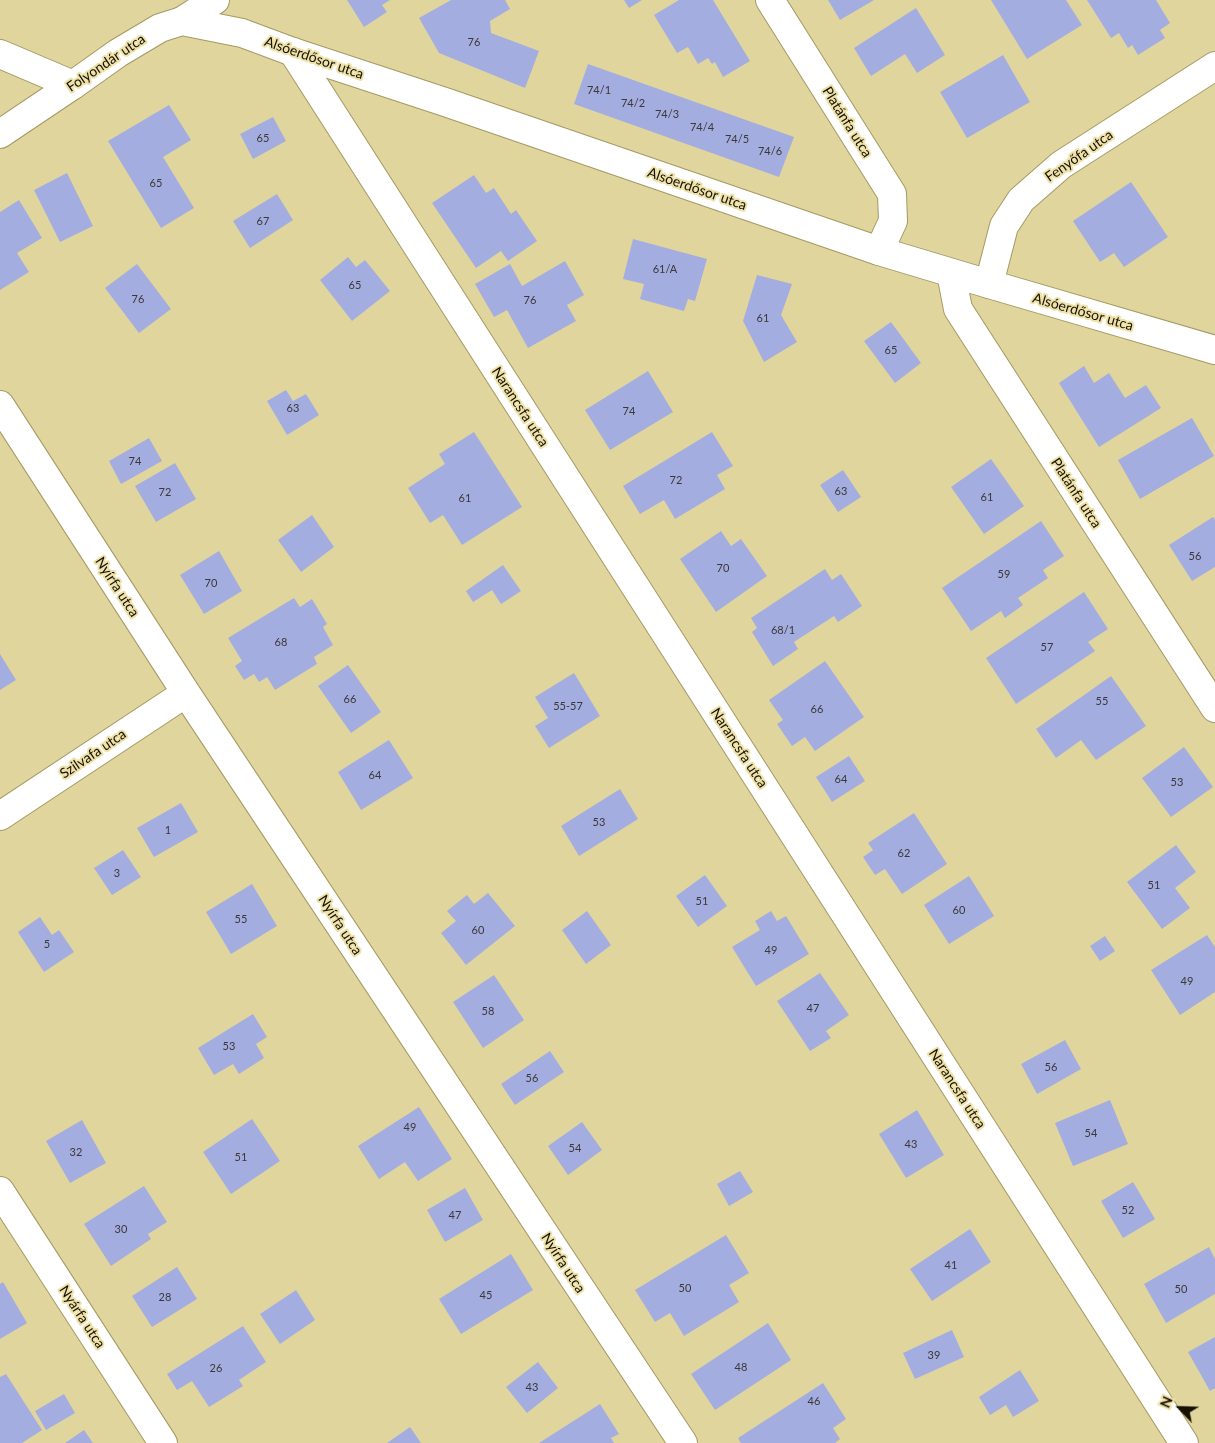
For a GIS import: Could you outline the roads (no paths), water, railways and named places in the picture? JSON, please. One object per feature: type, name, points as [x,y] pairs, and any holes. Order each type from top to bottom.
[{"type":"street","name":"Folyondár utca","points":[[0,134],[74,86],[118,53],[160,28],[182,21],[215,0]]},
{"type":"street","name":"Platánfa utca","points":[[770,0],[892,194],[893,221],[878,251]]},
{"type":"street","name":"Alsóerdősor utca","points":[[182,21],[242,33],[878,251],[1215,350]]},
{"type":"street","name":"Narancsfa utca","points":[[294,52],[1184,1443]]},
{"type":"street","points":[[0,54],[74,86]]},
{"type":"street","name":"Fenyőfa utca","points":[[989,284],[1004,226],[1021,200],[1061,165],[1215,66]]},
{"type":"street","name":"Platánfa utca","points":[[951,273],[958,309],[1215,708]]},
{"type":"street","name":"Nyírfa utca","points":[[0,405],[186,693],[683,1443]]},
{"type":"street","name":"Szilvafa utca","points":[[0,816],[186,693]]},
{"type":"street","name":"Nyárfa utca","points":[[0,1191],[164,1443]]}]
